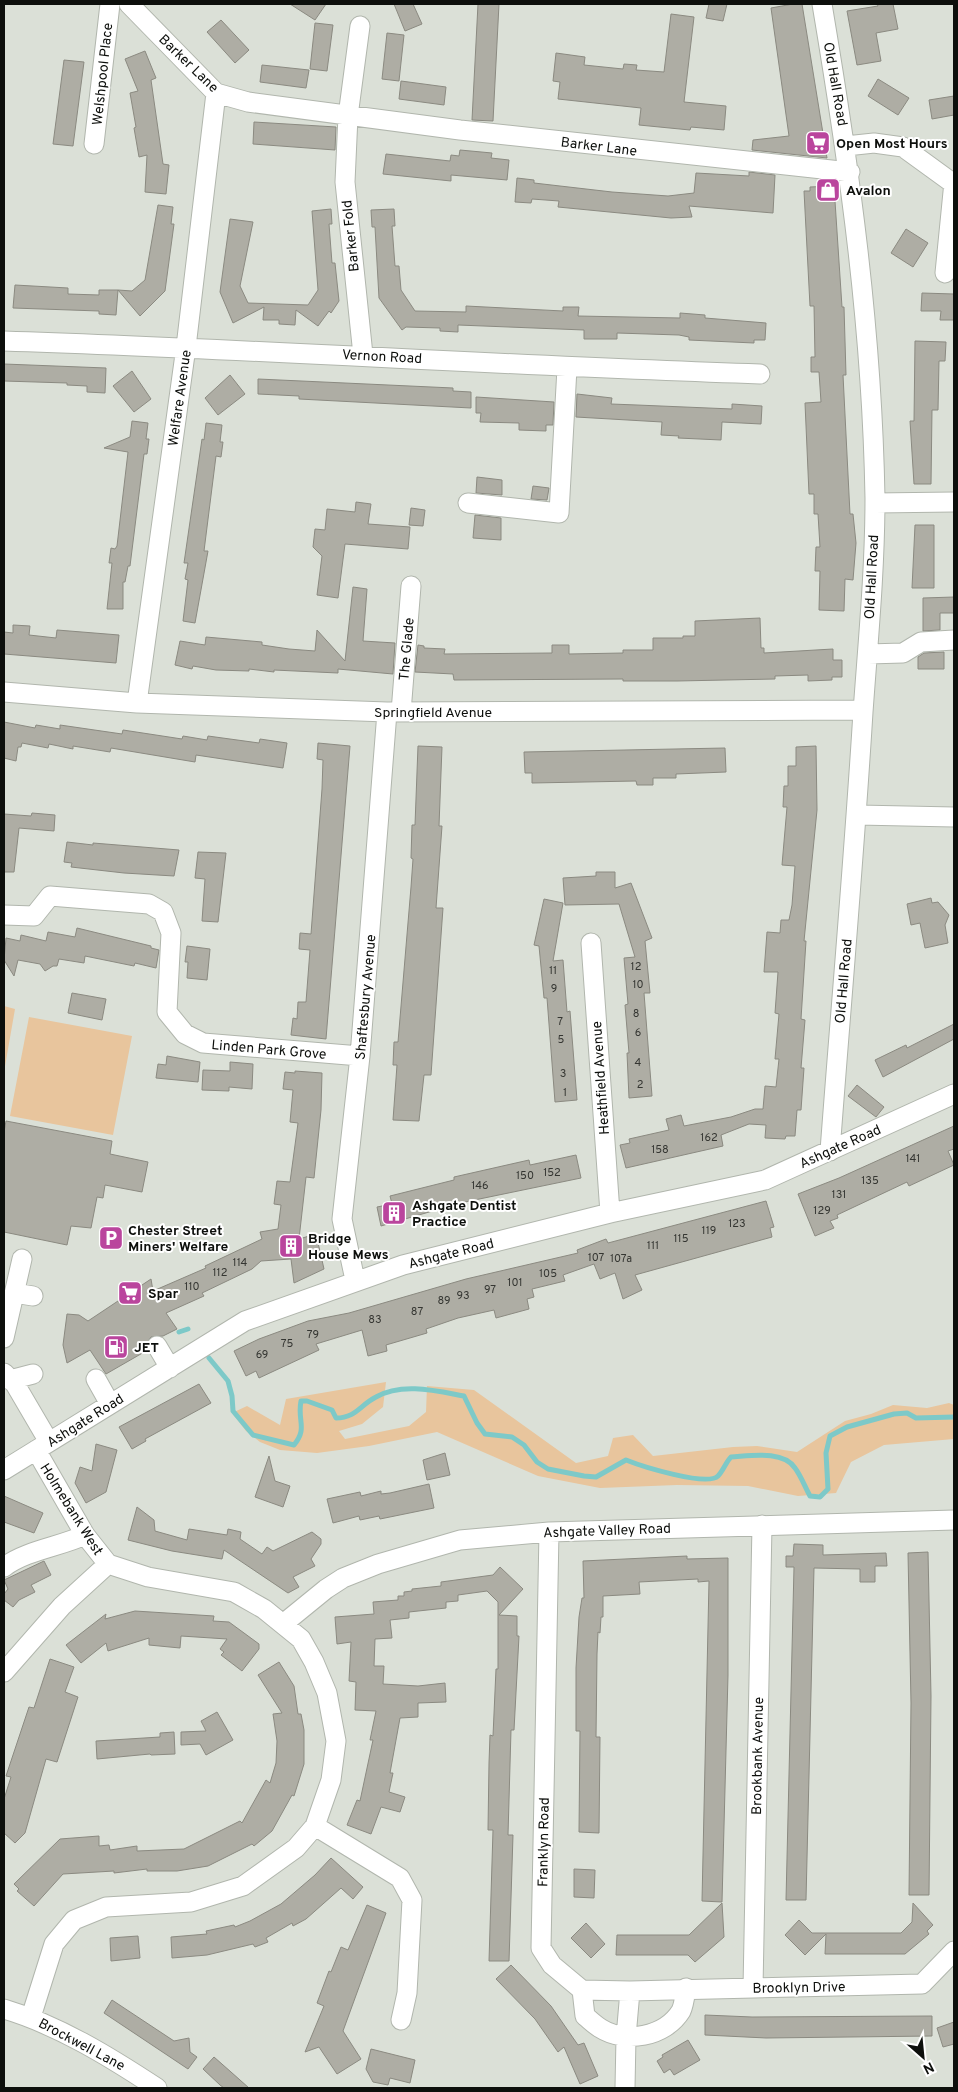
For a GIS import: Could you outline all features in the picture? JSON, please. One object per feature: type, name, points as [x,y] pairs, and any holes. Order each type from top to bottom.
[{"type":"street","name":"Welshpool Place","points":[[94,144],[110,4]]},
{"type":"street","name":"Barker Lane","points":[[129,4],[216,93],[248,102],[348,116],[734,161],[850,172]]},
{"type":"street","name":"Old Hall Road","points":[[822,4],[850,172],[871,377],[875,503],[858,815],[830,1151]]},
{"type":"street","points":[[348,116],[360,26]]},
{"type":"street","name":"Welfare Avenue","points":[[138,703],[186,347],[216,93]]},
{"type":"street","name":"Barker Fold","points":[[348,116],[345,182],[363,355]]},
{"type":"street","points":[[846,146],[874,143],[903,147],[954,183],[945,273]]},
{"type":"street","name":"Vernon Road","points":[[4,341],[363,355],[567,368],[760,374]]},
{"type":"street","points":[[468,503],[559,513],[567,368]]},
{"type":"street","points":[[875,503],[954,502]]},
{"type":"street","name":"The Glade","points":[[394,712],[411,586]]},
{"type":"street","points":[[868,654],[903,653],[920,642],[954,640]]},
{"type":"street","name":"Springfield Avenue","points":[[4,692],[138,703],[394,712],[863,710]]},
{"type":"street","name":"Shaftesbury Avenue","points":[[355,1280],[342,1219],[394,712]]},
{"type":"street","points":[[858,815],[954,817]]},
{"type":"street","name":"Linden Park Grove","points":[[4,915],[34,916],[50,896],[149,904],[163,912],[171,933],[167,1012],[186,1034],[203,1043],[360,1056]]},
{"type":"street","name":"Heathfield Avenue","points":[[591,943],[610,1213]]},
{"type":"street","name":"Ashgate Road","points":[[4,1470],[245,1321],[355,1280],[402,1265],[610,1213],[765,1180],[954,1094]]},
{"type":"street","points":[[4,1338],[22,1259]]},
{"type":"street","points":[[14,1293],[33,1296]]},
{"type":"street","points":[[157,1346],[170,1368]]},
{"type":"street","points":[[7,1376],[34,1374]]},
{"type":"street","name":"Holmebank West","points":[[7,1376],[15,1384],[42,1446],[86,1535],[108,1564],[148,1577],[234,1592],[264,1609],[301,1640],[314,1662],[327,1693],[336,1741],[331,1780],[315,1826],[296,1848],[243,1886],[191,1902],[106,1907],[74,1920],[54,1944],[31,2017]]},
{"type":"street","points":[[96,1379],[110,1404]]},
{"type":"street","name":"Ashgate Valley Road","points":[[282,1624],[343,1578],[378,1564],[460,1540],[549,1532],[954,1520]]},
{"type":"street","name":"Brookbank Avenue","points":[[753,1988],[762,1525]]},
{"type":"street","name":"Franklyn Road","points":[[549,1532],[541,1948],[552,1965],[582,1990]]},
{"type":"street","points":[[4,1568],[15,1559],[70,1542],[86,1535]]},
{"type":"street","points":[[4,1672],[62,1606],[108,1564]]},
{"type":"street","points":[[315,1826],[400,1878],[412,1900],[407,1993],[401,2020]]},
{"type":"street","name":"Brooklyn Drive","points":[[630,1992],[686,1988],[922,1984],[954,1951]]},
{"type":"street","points":[[625,2088],[626,2037],[630,1992],[582,1990],[585,2016],[602,2029],[626,2037],[647,2035],[666,2027],[682,2010],[686,1988]]},
{"type":"street","name":"Brockwell Lane","points":[[4,2009],[31,2017],[122,2064],[157,2088]]},
{"type":"shaded area","points":[[4,1006],[15,1009],[4,1072]]},
{"type":"shaded area","points":[[29,1017],[132,1036],[113,1135],[10,1116]]},
{"type":"shaded area","points":[[386,1382],[383,1407],[362,1424],[339,1431],[345,1439],[409,1426],[426,1412],[427,1386],[474,1390],[576,1463],[608,1456],[613,1438],[633,1435],[653,1456],[757,1446],[797,1452],[845,1421],[871,1414],[893,1405],[927,1408],[949,1403],[954,1405],[954,1439],[884,1445],[851,1462],[836,1493],[798,1496],[748,1486],[677,1485],[600,1488],[538,1476],[437,1432],[369,1446],[317,1453],[280,1450],[260,1442],[246,1431],[232,1413],[247,1406],[280,1425],[286,1399]]},
{"type":"building","points":[[290,4],[326,4],[315,20]]},
{"type":"building","points":[[394,4],[413,4],[422,24],[405,31]]},
{"type":"building","points":[[478,4],[499,4],[493,121],[472,120]]},
{"type":"building","points":[[709,4],[727,4],[723,21],[706,18]]},
{"type":"building","points":[[802,4],[827,158],[752,150],[753,140],[789,136],[771,8]]},
{"type":"building","points":[[877,4],[893,4],[898,29],[876,33],[881,61],[857,65],[847,11],[878,6]]},
{"type":"building","points":[[671,14],[694,17],[684,102],[726,106],[724,130],[691,127],[690,130],[639,125],[641,108],[558,99],[560,82],[553,81],[556,53],[585,57],[584,65],[623,69],[624,64],[637,65],[636,70],[664,72]]},
{"type":"building","points":[[221,20],[249,50],[235,63],[207,32]]},
{"type":"building","points":[[315,23],[333,25],[327,71],[310,69]]},
{"type":"building","points":[[387,33],[404,35],[399,81],[382,79]]},
{"type":"building","points":[[145,51],[156,78],[151,80],[163,164],[169,165],[166,194],[145,192],[147,155],[139,157],[134,128],[136,127],[130,93],[138,91],[125,59]]},
{"type":"building","points":[[64,60],[84,62],[73,146],[53,144]]},
{"type":"building","points":[[262,65],[309,70],[306,88],[260,82]]},
{"type":"building","points":[[878,79],[909,98],[898,115],[868,96]]},
{"type":"building","points":[[401,81],[446,87],[444,105],[399,99]]},
{"type":"building","points":[[954,96],[954,115],[932,119],[929,100]]},
{"type":"building","points":[[254,122],[336,127],[335,150],[253,144]]},
{"type":"building","points":[[460,150],[492,153],[491,158],[509,160],[507,180],[451,175],[451,181],[383,174],[386,154],[450,161],[451,155],[459,156]]},
{"type":"building","points":[[749,172],[775,175],[773,213],[689,206],[692,217],[671,218],[558,207],[559,201],[532,199],[531,203],[515,202],[517,178],[534,180],[534,183],[668,196],[694,193],[696,173],[749,176]]},
{"type":"building","points":[[834,186],[842,307],[844,307],[846,375],[843,375],[850,514],[853,514],[856,543],[853,580],[845,579],[844,611],[819,610],[820,571],[815,571],[816,547],[820,547],[818,514],[814,514],[814,494],[809,494],[805,403],[821,402],[819,372],[811,372],[811,357],[815,357],[814,306],[810,306],[804,191],[810,191],[810,187]]},
{"type":"building","points":[[158,205],[173,207],[171,224],[174,224],[165,291],[140,316],[118,290],[132,291],[145,280]]},
{"type":"building","points":[[331,209],[332,224],[329,224],[332,263],[335,263],[339,301],[331,313],[329,311],[318,326],[296,310],[295,325],[279,324],[279,320],[263,320],[264,307],[233,323],[220,292],[230,219],[253,222],[240,286],[248,303],[308,305],[318,290],[312,211]]},
{"type":"building","points":[[394,209],[395,226],[392,226],[395,266],[399,266],[401,290],[415,311],[466,312],[466,306],[563,311],[563,307],[579,307],[578,316],[680,318],[680,313],[705,315],[705,318],[766,323],[765,340],[754,340],[754,343],[689,340],[689,337],[679,335],[617,333],[617,339],[584,339],[584,330],[458,325],[458,332],[440,331],[440,328],[406,327],[402,330],[379,298],[375,227],[372,227],[371,210]]},
{"type":"building","points":[[906,229],[928,243],[913,267],[891,253]]},
{"type":"building","points":[[15,285],[68,288],[68,294],[99,295],[99,290],[118,290],[116,315],[99,314],[99,311],[13,308]]},
{"type":"building","points":[[922,293],[954,294],[954,320],[940,320],[941,311],[921,311]]},
{"type":"building","points":[[915,341],[946,342],[945,361],[939,361],[938,410],[932,410],[931,484],[914,484],[910,421],[914,421]]},
{"type":"building","points":[[4,364],[106,368],[105,393],[87,392],[87,386],[67,385],[67,383],[4,381]]},
{"type":"building","points":[[132,371],[151,399],[134,412],[113,386]]},
{"type":"building","points":[[230,375],[245,394],[218,415],[205,398]]},
{"type":"building","points":[[258,379],[453,388],[453,391],[471,392],[471,408],[299,399],[299,396],[258,394]]},
{"type":"building","points":[[577,394],[612,398],[611,404],[732,409],[732,404],[762,406],[761,424],[722,422],[721,440],[678,438],[679,436],[661,435],[662,422],[576,417]]},
{"type":"building","points":[[476,397],[554,402],[553,425],[546,425],[546,431],[519,430],[519,423],[480,422],[481,413],[476,413]]},
{"type":"building","points":[[132,421],[148,423],[146,439],[149,439],[147,454],[144,454],[130,566],[128,566],[125,582],[123,582],[123,609],[107,609],[112,563],[109,563],[111,548],[115,549],[117,546],[128,452],[104,448],[130,437]]},
{"type":"building","points":[[206,423],[222,425],[220,442],[223,442],[221,457],[216,456],[204,551],[208,551],[195,623],[183,621],[188,580],[185,579],[188,563],[184,563]]},
{"type":"building","points":[[477,477],[502,480],[502,495],[476,493]]},
{"type":"building","points":[[533,486],[549,488],[547,500],[531,499]]},
{"type":"building","points":[[356,502],[371,504],[368,524],[410,527],[408,549],[345,544],[338,598],[317,595],[322,556],[313,547],[315,529],[325,530],[327,509],[355,512]]},
{"type":"building","points":[[411,508],[425,510],[423,526],[409,525]]},
{"type":"building","points":[[475,515],[501,518],[501,540],[473,538]]},
{"type":"building","points":[[915,525],[934,525],[934,588],[912,588]]},
{"type":"building","points":[[353,587],[367,589],[363,641],[395,643],[393,674],[338,669],[338,673],[274,670],[274,672],[249,669],[249,671],[216,670],[193,666],[192,669],[175,665],[180,641],[205,645],[206,637],[262,642],[262,645],[315,651],[317,630],[345,661]]},
{"type":"building","points":[[954,597],[954,613],[940,613],[940,630],[923,631],[923,598]]},
{"type":"building","points":[[760,618],[761,648],[764,648],[764,653],[833,649],[833,660],[842,660],[842,677],[832,677],[832,680],[808,681],[808,675],[775,676],[775,679],[677,681],[623,681],[623,679],[454,680],[453,674],[415,672],[418,645],[424,646],[424,648],[445,649],[444,654],[552,653],[552,645],[569,645],[569,654],[623,653],[623,650],[653,650],[653,638],[695,636],[695,621]]},
{"type":"building","points":[[13,625],[30,626],[29,635],[56,638],[57,630],[119,635],[116,663],[4,654],[4,632],[13,633]]},
{"type":"building","points":[[944,652],[944,669],[918,669],[918,657],[924,653]]},
{"type":"building","points":[[4,722],[35,728],[36,725],[60,729],[60,725],[122,734],[123,730],[182,739],[183,736],[207,740],[208,736],[259,743],[260,739],[287,743],[283,768],[196,755],[195,762],[111,748],[110,752],[73,746],[73,749],[49,744],[48,748],[22,743],[21,747],[18,747],[16,761],[4,758]]},
{"type":"building","points":[[318,743],[350,746],[326,1039],[291,1035],[293,1018],[297,1019],[298,1002],[306,1002],[310,950],[299,949],[300,933],[311,934],[322,789],[323,760],[317,759]]},
{"type":"building","points":[[418,746],[442,747],[439,826],[442,826],[436,908],[443,908],[431,1075],[424,1075],[419,1121],[393,1120],[397,1065],[393,1065],[394,1042],[398,1042],[411,887],[413,859],[411,858],[412,825],[415,825]]},
{"type":"building","points":[[816,746],[817,810],[804,941],[806,941],[801,1019],[805,1020],[801,1068],[804,1068],[801,1110],[797,1110],[795,1136],[786,1136],[785,1139],[765,1138],[766,1125],[749,1124],[721,1135],[723,1146],[626,1168],[620,1145],[630,1143],[629,1139],[669,1130],[666,1119],[681,1115],[684,1126],[731,1117],[755,1109],[763,1109],[765,1086],[776,1087],[779,1059],[775,1059],[779,1014],[775,1013],[778,972],[764,972],[767,932],[780,933],[781,920],[789,920],[792,905],[795,866],[782,865],[787,807],[783,807],[784,786],[788,786],[788,766],[796,766],[796,747]]},
{"type":"building","points":[[725,748],[726,772],[676,774],[676,778],[653,778],[653,785],[637,785],[636,781],[532,783],[532,773],[525,773],[524,752]]},
{"type":"building","points":[[32,813],[55,815],[54,831],[19,828],[14,872],[4,872],[4,814],[31,816]]},
{"type":"building","points":[[67,842],[179,850],[174,876],[124,873],[71,867],[72,863],[64,862]]},
{"type":"building","points":[[198,852],[226,853],[218,922],[202,921],[205,879],[195,878]]},
{"type":"building","points":[[596,872],[615,872],[615,888],[631,883],[652,938],[645,941],[650,993],[644,993],[652,1096],[629,1098],[627,1053],[629,1053],[625,1005],[628,1004],[624,958],[635,957],[619,904],[565,905],[563,878],[596,876]]},
{"type":"building","points":[[931,898],[932,903],[938,902],[949,915],[945,925],[948,943],[925,948],[920,923],[911,925],[907,904]]},
{"type":"building","points":[[544,899],[563,903],[553,961],[563,960],[567,1012],[570,1011],[577,1100],[555,1102],[547,998],[544,998],[539,946],[534,945]]},
{"type":"building","points":[[77,928],[151,946],[151,948],[159,950],[156,968],[135,963],[134,966],[85,956],[84,963],[59,959],[57,966],[53,966],[45,971],[40,964],[18,960],[14,976],[4,960],[6,938],[20,941],[21,935],[46,941],[48,932],[75,937]]},
{"type":"building","points":[[187,946],[210,949],[207,980],[187,978],[188,962],[185,962]]},
{"type":"building","points":[[72,993],[106,999],[102,1020],[68,1013]]},
{"type":"building","points":[[954,1024],[954,1039],[883,1077],[875,1060],[906,1045],[907,1048]]},
{"type":"building","points":[[167,1056],[200,1062],[198,1082],[156,1078],[158,1064],[166,1065]]},
{"type":"building","points":[[230,1062],[253,1064],[252,1089],[229,1087],[229,1091],[202,1090],[203,1070],[230,1071]]},
{"type":"building","points":[[295,1071],[322,1073],[321,1110],[314,1178],[306,1177],[299,1239],[316,1234],[324,1269],[294,1283],[291,1259],[261,1261],[252,1269],[202,1293],[204,1296],[166,1313],[177,1329],[163,1336],[151,1337],[144,1347],[146,1351],[106,1374],[90,1350],[67,1363],[63,1345],[67,1314],[79,1315],[88,1321],[151,1279],[153,1291],[206,1268],[205,1266],[262,1239],[260,1232],[278,1229],[281,1205],[274,1204],[277,1181],[290,1182],[298,1123],[290,1122],[293,1090],[283,1089],[285,1072],[295,1073]]},
{"type":"building","points":[[857,1085],[884,1107],[876,1117],[848,1096]]},
{"type":"building","points":[[6,1121],[112,1141],[110,1154],[148,1162],[142,1192],[105,1185],[103,1198],[97,1197],[91,1228],[71,1226],[67,1245],[4,1232],[4,1132]]},
{"type":"building","points":[[954,1126],[954,1149],[948,1151],[954,1165],[909,1186],[907,1182],[837,1215],[838,1218],[830,1221],[834,1228],[815,1236],[798,1194],[839,1178]]},
{"type":"building","points":[[576,1155],[581,1178],[460,1203],[381,1226],[377,1207],[392,1204],[390,1196],[454,1180],[454,1177],[529,1160],[530,1165]]},
{"type":"building","points":[[766,1201],[774,1227],[770,1228],[772,1237],[635,1275],[642,1290],[623,1299],[615,1273],[600,1279],[594,1264],[563,1275],[565,1281],[532,1289],[534,1297],[527,1299],[529,1309],[496,1318],[494,1310],[458,1318],[426,1329],[427,1333],[386,1345],[387,1351],[368,1356],[362,1330],[316,1344],[319,1350],[259,1378],[256,1371],[246,1376],[234,1351],[259,1339],[308,1321],[349,1313],[466,1279],[578,1253],[577,1250],[606,1239],[608,1243]]},
{"type":"building","points":[[199,1384],[211,1403],[145,1439],[146,1441],[132,1449],[119,1427]]},
{"type":"building","points":[[96,1444],[117,1450],[106,1492],[86,1503],[75,1483],[80,1467],[92,1471]]},
{"type":"building","points":[[445,1453],[450,1475],[427,1480],[423,1460]]},
{"type":"building","points":[[269,1456],[275,1481],[290,1486],[283,1507],[255,1497]]},
{"type":"building","points":[[429,1484],[434,1508],[380,1519],[379,1516],[360,1520],[359,1516],[333,1523],[327,1499],[360,1492],[361,1496],[381,1491],[381,1494],[390,1493]]},
{"type":"building","points":[[4,1496],[43,1513],[34,1533],[4,1522]]},
{"type":"building","points":[[137,1507],[154,1520],[155,1531],[187,1540],[189,1529],[227,1535],[228,1529],[241,1532],[240,1539],[262,1554],[267,1547],[273,1551],[312,1532],[321,1539],[321,1544],[311,1559],[315,1566],[293,1577],[299,1587],[288,1593],[224,1550],[222,1559],[172,1551],[128,1540]]},
{"type":"building","points":[[794,1544],[823,1545],[823,1555],[886,1553],[887,1566],[875,1566],[875,1582],[860,1582],[860,1569],[814,1568],[806,1900],[786,1900],[794,1567],[786,1567],[786,1556],[793,1556]]},
{"type":"building","points":[[928,1552],[931,1696],[929,1895],[909,1895],[911,1703],[908,1553]]},
{"type":"building","points":[[687,1556],[687,1559],[728,1558],[728,1675],[722,1902],[702,1901],[709,1581],[698,1582],[698,1579],[639,1582],[640,1594],[603,1596],[603,1617],[601,1617],[600,1633],[598,1632],[597,1654],[596,1737],[600,1737],[599,1833],[579,1832],[580,1731],[576,1731],[576,1668],[579,1617],[582,1598],[584,1598],[583,1561]]},
{"type":"building","points":[[44,1561],[51,1575],[31,1585],[35,1592],[19,1600],[13,1607],[4,1600],[4,1594],[8,1589],[4,1580]]},
{"type":"building","points":[[500,1567],[523,1589],[499,1615],[517,1616],[517,1636],[519,1636],[514,1730],[511,1730],[508,1835],[513,1835],[509,1961],[489,1961],[493,1830],[488,1830],[489,1763],[490,1735],[493,1736],[496,1669],[498,1669],[498,1602],[487,1591],[458,1595],[458,1601],[446,1602],[446,1608],[409,1612],[409,1618],[390,1620],[392,1638],[375,1639],[374,1666],[384,1666],[383,1684],[418,1686],[445,1683],[446,1702],[418,1703],[418,1717],[400,1718],[390,1773],[393,1773],[389,1792],[405,1797],[400,1812],[381,1807],[371,1834],[347,1825],[357,1800],[360,1801],[373,1740],[370,1740],[376,1711],[355,1710],[356,1682],[349,1681],[351,1642],[337,1644],[335,1617],[374,1614],[373,1602],[398,1600],[398,1596],[404,1596],[404,1592],[412,1591],[412,1589],[441,1586],[441,1582],[493,1575]]},
{"type":"building","points":[[135,1611],[214,1616],[213,1621],[229,1622],[259,1644],[259,1649],[242,1671],[221,1655],[224,1652],[220,1649],[227,1639],[181,1636],[180,1648],[149,1645],[149,1638],[108,1651],[106,1643],[81,1663],[66,1645],[106,1614],[105,1619]]},
{"type":"building","points":[[50,1659],[74,1667],[65,1692],[78,1697],[57,1762],[46,1759],[25,1833],[15,1843],[4,1833],[4,1799],[11,1777],[6,1776],[29,1707],[34,1708]]},
{"type":"building","points":[[279,1662],[294,1686],[298,1714],[301,1714],[304,1730],[304,1764],[294,1796],[292,1795],[272,1831],[254,1846],[252,1844],[208,1866],[177,1871],[147,1871],[147,1869],[114,1873],[114,1871],[63,1874],[34,1906],[17,1891],[19,1889],[14,1884],[60,1839],[99,1836],[99,1846],[109,1845],[110,1850],[137,1846],[137,1851],[184,1849],[240,1821],[242,1823],[266,1780],[270,1783],[276,1763],[277,1741],[273,1714],[282,1713],[258,1675]]},
{"type":"building","points":[[217,1712],[233,1740],[206,1755],[200,1744],[181,1745],[181,1732],[206,1731],[201,1721]]},
{"type":"building","points":[[174,1732],[175,1754],[150,1754],[97,1759],[96,1741],[160,1737],[160,1733]]},
{"type":"building","points":[[331,1858],[363,1887],[353,1899],[341,1888],[306,1919],[293,1926],[292,1923],[266,1938],[268,1942],[255,1947],[253,1944],[207,1955],[172,1958],[171,1937],[207,1934],[206,1931],[234,1925],[235,1927],[250,1921],[281,1904],[315,1875]]},
{"type":"building","points":[[574,1869],[595,1870],[594,1898],[574,1897]]},
{"type":"building","points":[[722,1903],[724,1937],[695,1962],[688,1955],[616,1955],[617,1935],[689,1935]]},
{"type":"building","points":[[913,1903],[933,1925],[927,1931],[929,1934],[905,1954],[825,1954],[826,1934],[805,1955],[785,1935],[799,1920],[812,1933],[901,1933],[912,1922]]},
{"type":"building","points":[[367,1905],[386,1913],[343,2031],[361,2059],[337,2074],[319,2047],[305,2052],[324,2006],[317,2003],[329,1971],[331,1972],[341,1947],[348,1950]]},
{"type":"building","points":[[586,1923],[605,1944],[591,1958],[571,1938]]},
{"type":"building","points":[[138,1936],[140,1958],[111,1961],[110,1938]]},
{"type":"building","points":[[511,1965],[551,2006],[578,2045],[584,2043],[598,2076],[580,2084],[564,2047],[558,2052],[535,2019],[496,1979]]},
{"type":"building","points":[[112,2000],[174,2041],[189,2038],[190,2052],[197,2057],[188,2069],[104,2013]]},
{"type":"building","points":[[705,2015],[752,2017],[932,2016],[932,2036],[766,2038],[705,2035]]},
{"type":"building","points":[[954,2022],[954,2044],[943,2047],[937,2028]]},
{"type":"building","points":[[688,2040],[700,2060],[674,2075],[670,2069],[664,2073],[657,2061],[663,2057],[662,2055]]},
{"type":"building","points":[[371,2049],[415,2060],[410,2083],[390,2078],[388,2085],[373,2082],[366,2069]]},
{"type":"building","points":[[214,2057],[249,2088],[224,2088],[220,2085],[203,2069]]},
{"type":"waterway","points":[[179,1332],[188,1329]]},
{"type":"waterway","points":[[209,1358],[228,1381],[233,1411],[253,1435],[294,1445],[301,1429],[301,1401],[307,1401],[332,1410],[336,1418],[348,1416],[386,1392],[420,1389],[464,1396],[477,1423],[485,1434],[512,1437],[524,1445],[537,1462],[548,1469],[596,1477],[626,1460],[674,1474],[712,1479],[718,1476],[731,1457],[766,1455],[790,1462],[810,1496],[820,1497],[828,1489],[826,1453],[830,1436],[847,1427],[894,1414],[907,1413],[916,1418],[954,1417]]},
{"type":"place","name":"Open Most Hours","points":[[818,143]]},
{"type":"place","name":"Avalon","points":[[828,190]]},
{"type":"place","name":"Ashgate Dentist Practice","points":[[394,1213]]},
{"type":"place","name":"Chester Street Miners' Welfare","points":[[111,1238]]},
{"type":"place","name":"Bridge House Mews","points":[[291,1246]]},
{"type":"place","name":"Spar","points":[[130,1293]]},
{"type":"place","name":"JET","points":[[116,1347]]}]
